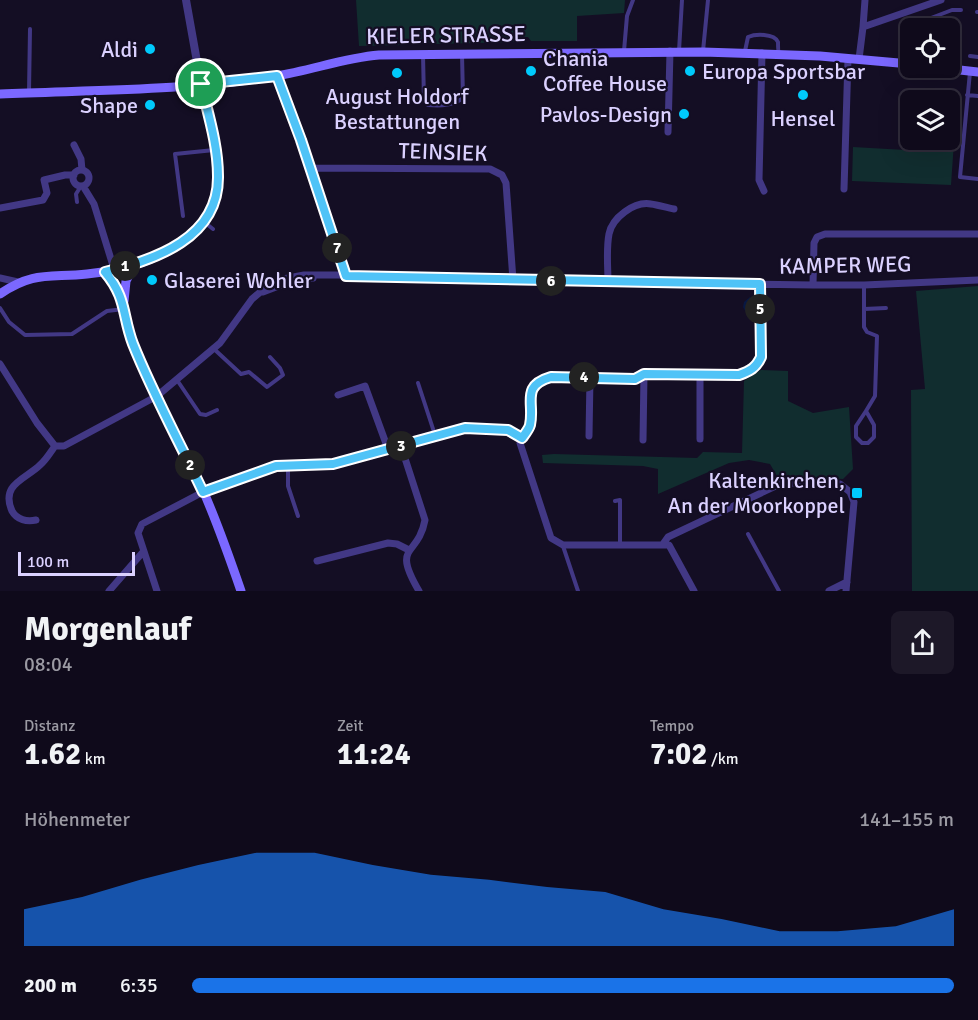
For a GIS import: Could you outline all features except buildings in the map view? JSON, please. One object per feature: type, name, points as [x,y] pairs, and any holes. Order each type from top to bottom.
[{"type":"main road","name":"KIELER STRASSE","points":[[0,94],[201,84],[277,76],[358,57],[423,53],[703,51],[848,58],[900,63]]},
{"type":"main road","points":[[0,294],[18,282],[43,276],[86,274],[135,264],[181,243],[204,222],[213,205],[218,186],[215,149],[201,84]]},
{"type":"main road","points":[[124,306],[126,281],[135,264]]},
{"type":"main road","points":[[109,270],[124,306],[133,343],[203,492],[225,543],[241,591]]},
{"type":"street","points":[[186,0],[201,84]]},
{"type":"street","points":[[859,59],[865,0]]},
{"type":"street","points":[[863,27],[941,0]]},
{"type":"street","points":[[668,132],[674,51]]},
{"type":"street","points":[[762,53],[759,180],[764,191]]},
{"type":"street","points":[[844,189],[848,58]]},
{"type":"street","points":[[277,76],[311,168],[346,276]]},
{"type":"street","points":[[74,146],[81,159],[82,170]]},
{"type":"street","name":"TEINSIEK","points":[[311,168],[490,169],[502,175],[506,183],[513,280]]},
{"type":"street","points":[[0,208],[43,200],[47,193],[44,180],[74,175],[82,170]]},
{"type":"street","points":[[82,170],[89,178],[88,182],[82,186]]},
{"type":"street","points":[[74,175],[75,183],[82,186],[94,204],[109,270]]},
{"type":"street","points":[[608,282],[609,233],[613,222],[636,206],[649,203],[674,210]]},
{"type":"street","points":[[813,285],[814,243],[817,237],[825,234],[978,234]]},
{"type":"street","name":"KAMPER WEG","points":[[55,446],[64,446],[157,396],[220,343],[248,303],[271,283],[304,275],[317,277]]},
{"type":"street","name":"KAMPER WEG","points":[[261,292],[317,277],[346,276],[813,285],[978,280]]},
{"type":"street","points":[[0,278],[18,282]]},
{"type":"street","points":[[694,591],[669,545],[563,545],[551,538],[523,459],[520,443],[530,426],[530,395],[534,386],[541,380],[551,377],[635,379],[644,374],[739,375],[752,370],[761,357],[760,284]]},
{"type":"street","points":[[0,364],[37,423],[55,446],[42,464],[16,480],[9,489],[8,503],[13,513],[27,522],[36,520]]},
{"type":"street","points":[[643,441],[644,374]]},
{"type":"street","points":[[700,375],[700,439]]},
{"type":"street","points":[[589,436],[590,377]]},
{"type":"street","points":[[338,395],[365,386],[388,449]]},
{"type":"street","points":[[157,591],[138,533],[142,524],[203,492],[276,466],[333,464],[435,435],[475,427],[508,430],[522,438]]},
{"type":"street","points":[[401,446],[425,520],[423,530],[409,550],[406,567],[419,591]]},
{"type":"street","points":[[663,544],[668,537],[783,483],[840,484],[850,492],[854,502],[846,591]]},
{"type":"street","points":[[317,561],[388,543],[409,550]]},
{"type":"street","points":[[109,591],[143,552]]},
{"type":"street","points":[[829,591],[847,582]]},
{"type":"lane","points":[[624,52],[627,16],[633,0]]},
{"type":"lane","points":[[674,51],[682,0]]},
{"type":"lane","points":[[703,51],[708,0]]},
{"type":"lane","points":[[931,18],[952,10],[961,10]]},
{"type":"lane","points":[[29,93],[30,29]]},
{"type":"lane","points":[[745,53],[746,41],[754,34],[774,38],[778,43],[778,54]]},
{"type":"lane","points":[[423,53],[424,101],[428,105],[440,106],[458,102],[463,98],[462,53]]},
{"type":"lane","points":[[970,56],[978,57]]},
{"type":"lane","points":[[974,72],[968,95],[960,177],[978,179]]},
{"type":"lane","points":[[968,95],[978,96]]},
{"type":"lane","points":[[183,216],[175,153],[215,149]]},
{"type":"lane","points":[[77,202],[76,194],[82,186]]},
{"type":"lane","points":[[204,222],[213,229]]},
{"type":"lane","points":[[864,285],[864,327],[867,332],[877,336],[874,396],[856,426],[856,437],[862,443],[868,443],[874,437],[874,425],[866,411]]},
{"type":"lane","points":[[0,308],[9,322],[25,336],[72,334],[108,311],[124,306]]},
{"type":"lane","points":[[864,309],[886,308]]},
{"type":"lane","points":[[213,348],[241,374],[249,372],[267,387],[283,375],[270,357]]},
{"type":"lane","points":[[176,380],[200,414],[206,415],[217,410]]},
{"type":"lane","points":[[418,383],[435,435]]},
{"type":"lane","points":[[288,466],[288,486],[298,516]]},
{"type":"lane","points":[[615,501],[620,501],[620,544]]},
{"type":"lane","points":[[748,534],[778,591]]},
{"type":"lane","points":[[563,545],[578,591]]},
{"type":"green space","points":[[356,0],[625,0],[624,13],[577,16],[577,41],[531,41],[528,37],[523,37],[516,42],[432,44],[420,40],[408,45],[359,46]]},
{"type":"green space","points":[[853,147],[953,150],[951,185],[852,181]]},
{"type":"green space","points":[[978,286],[978,591],[912,591],[911,390],[925,389],[916,291]]},
{"type":"green space","points":[[761,370],[788,371],[788,401],[813,413],[849,407],[853,469],[843,479],[777,476],[770,464],[749,460],[729,463],[658,494],[658,469],[643,466],[543,463],[542,455],[554,454],[697,458],[703,452],[742,453],[744,381]]},
{"type":"water","points":[[750,297],[755,302],[755,309],[747,314],[743,307],[744,302]]},
{"type":"place","name":"Aldi","points":[[150,49]]},
{"type":"place","name":"Chania Coffee House","points":[[531,71]]},
{"type":"place","name":"Europa Sportsbar","points":[[690,71]]},
{"type":"place","name":"August Holdorf Bestattungen","points":[[397,73]]},
{"type":"place","name":"Hensel","points":[[803,95]]},
{"type":"place","name":"Shape","points":[[150,105]]},
{"type":"place","name":"Pavlos-Design","points":[[684,114]]},
{"type":"place","name":"Glaserei Wohler","points":[[152,280]]},
{"type":"place","name":"Kaltenkirchen, An der Moorkoppel","points":[[857,493]]},
{"type":"route","points":[[277,76],[301,140],[346,276],[760,284],[761,357],[752,370],[739,375],[644,374],[635,379],[551,377],[541,380],[534,386],[530,395],[530,426],[522,438],[508,430],[465,428],[333,464],[276,466],[203,492],[133,343],[124,303],[115,284],[105,272],[135,264],[170,250],[190,236],[209,214],[216,196],[218,177],[201,84],[277,76]]}]
